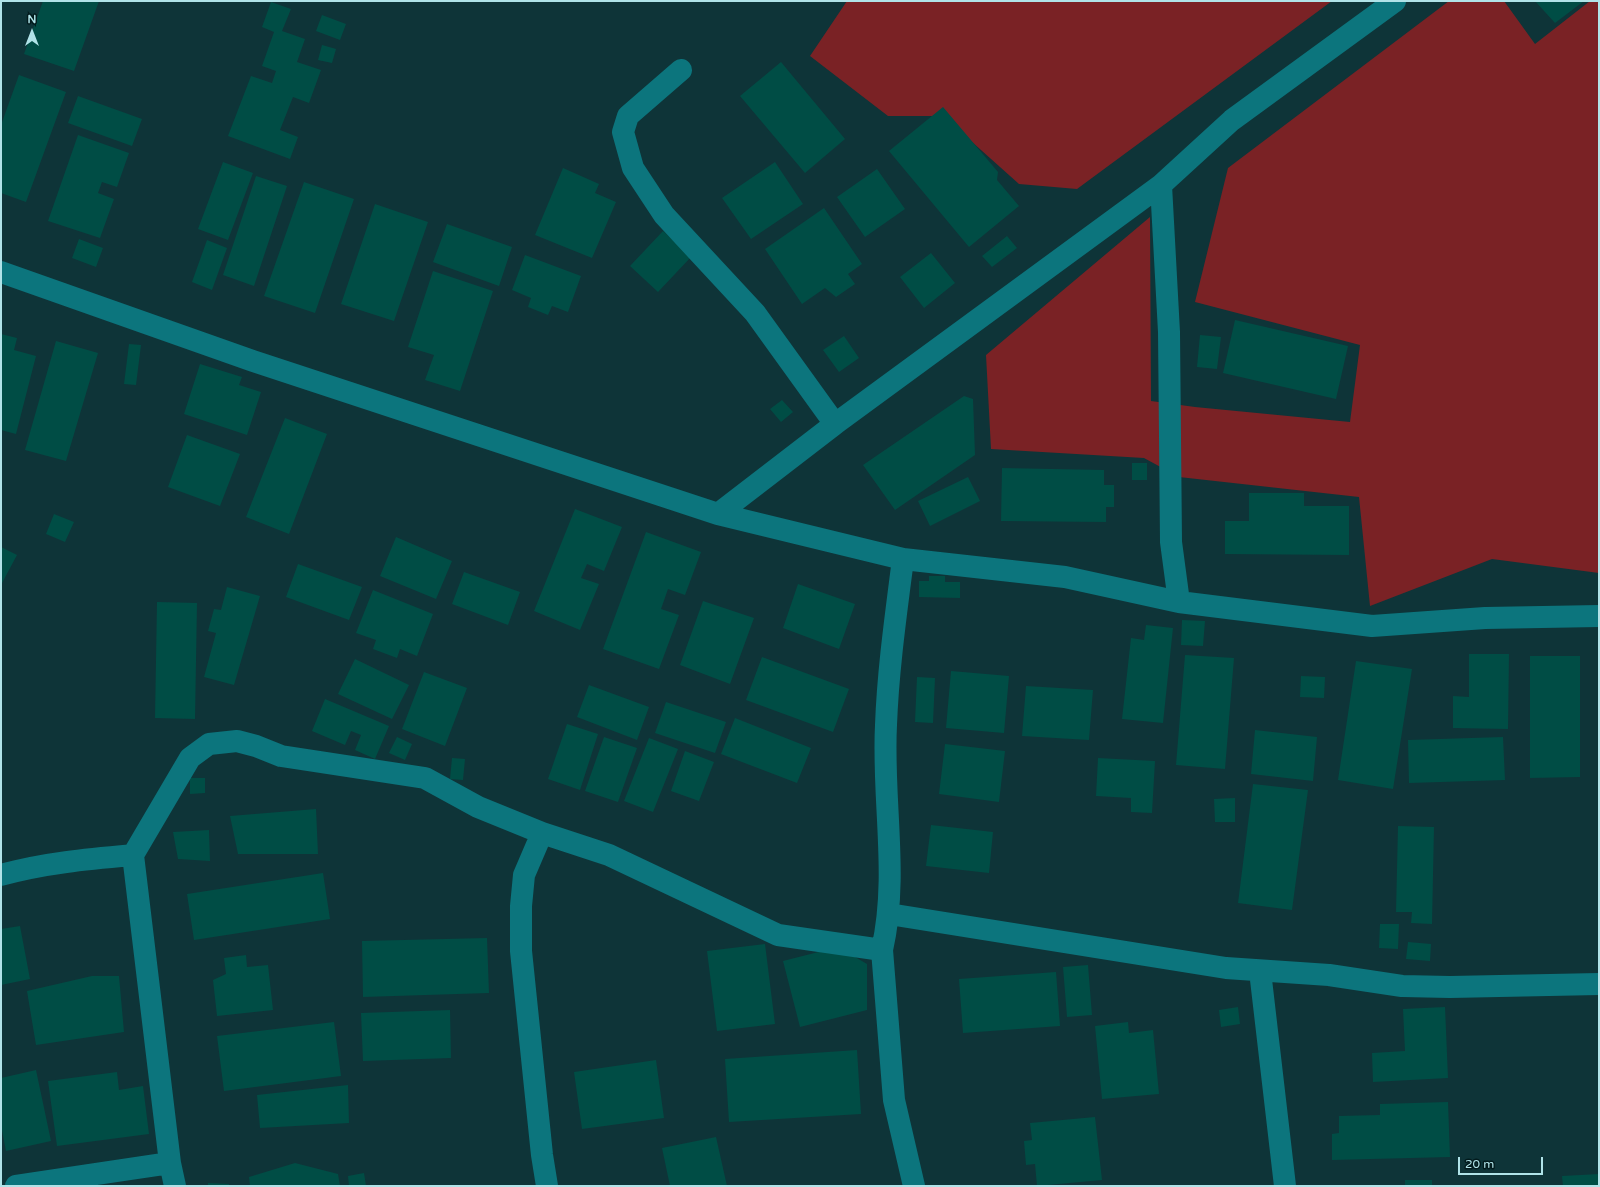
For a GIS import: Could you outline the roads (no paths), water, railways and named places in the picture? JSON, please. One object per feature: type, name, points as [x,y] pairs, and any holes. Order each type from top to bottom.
[{"type":"street","points":[[718,514],[835,424],[1161,185],[1232,120],[1395,1]]},
{"type":"street","points":[[681,70],[628,116],[622,132],[633,168],[664,215],[755,314],[835,424]]},
{"type":"street","points":[[1161,185],[1169,332],[1172,542],[1180,602]]},
{"type":"street","points":[[1,272],[253,361],[718,514],[903,559],[1065,577],[1180,602],[1372,626],[1485,618],[1599,616]]},
{"type":"street","points":[[903,559],[886,726],[886,807],[890,873],[889,914],[882,950],[894,1100],[914,1186]]},
{"type":"street","points":[[175,1186],[170,1163],[133,855],[190,758],[209,744],[237,741],[256,746],[281,756],[425,778],[478,807],[542,833],[609,855],[778,935],[882,950]]},
{"type":"street","points":[[542,833],[524,875],[521,906],[521,951],[541,1147],[547,1186]]},
{"type":"street","points":[[1,875],[19,870],[96,858],[133,855]]},
{"type":"street","points":[[889,914],[1212,966],[1260,971],[1329,975],[1402,986],[1450,987],[1599,984]]},
{"type":"street","points":[[1260,971],[1285,1186]]},
{"type":"street","points":[[16,1186],[170,1163]]}]
